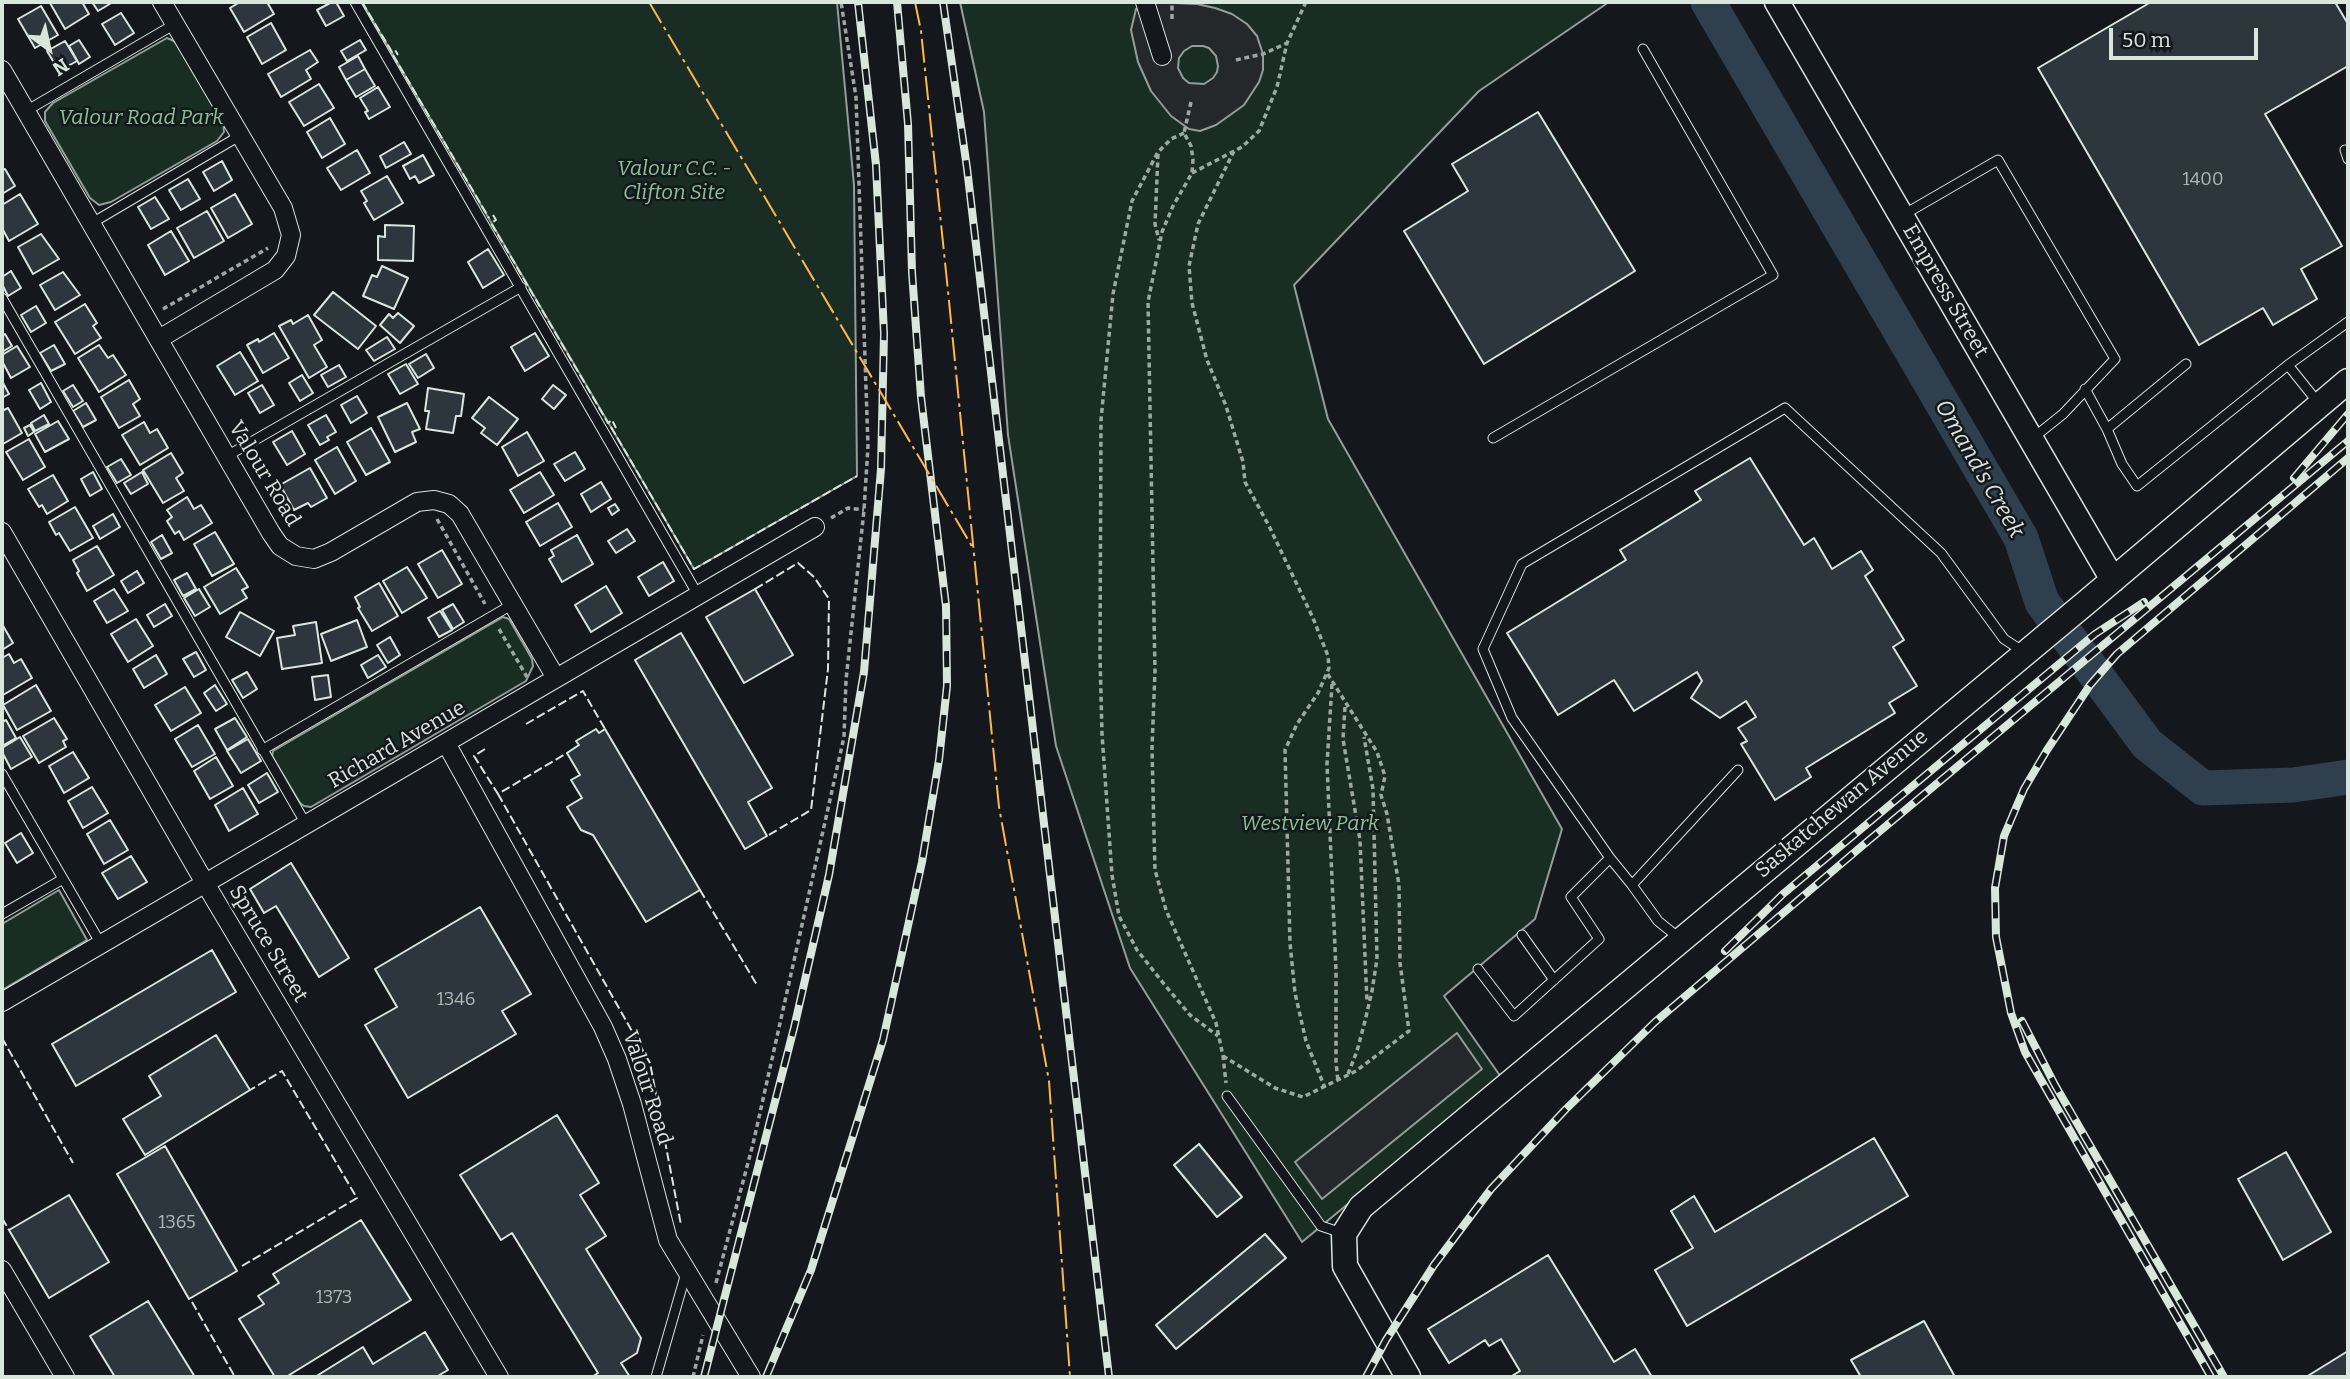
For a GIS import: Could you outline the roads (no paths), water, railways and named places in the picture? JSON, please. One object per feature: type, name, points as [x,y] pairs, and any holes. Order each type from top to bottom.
[{"type":"street","points":[[159,339],[275,270],[286,256],[291,234],[283,208],[162,2]]},
{"type":"street","points":[[1146,2],[1162,56]]},
{"type":"street","name":"Empress Street","points":[[1777,2],[2113,580]]},
{"type":"street","name":"Valour Road","points":[[2,70],[275,539],[291,553],[314,559],[331,552],[407,506],[425,500],[449,504],[460,514],[513,604]]},
{"type":"street","name":"Saskatchewan Avenue","points":[[1344,1234],[1360,1207],[2348,381]]},
{"type":"street","name":"Richard Avenue","points":[[2,1002],[815,527]]},
{"type":"street","name":"Spruce Street","points":[[2,532],[205,883],[499,1377]]},
{"type":"street","points":[[513,604],[556,678]]},
{"type":"street","name":"Valour Road","points":[[446,743],[603,1027],[632,1104],[668,1240],[751,1377]]},
{"type":"street","points":[[1344,1234],[1345,1266],[1408,1377]]},
{"type":"street","points":[[2,1270],[65,1377]]},
{"type":"lane","points":[[355,2],[698,595]]},
{"type":"lane","points":[[26,111],[175,24]]},
{"type":"lane","points":[[1493,438],[1773,275],[1643,49]]},
{"type":"lane","points":[[92,223],[241,135]]},
{"type":"lane","points":[[2348,149],[2345,150],[2348,159]]},
{"type":"lane","points":[[1901,216],[1998,160],[2115,359],[2063,414],[2031,439]]},
{"type":"lane","points":[[227,456],[521,287]]},
{"type":"lane","points":[[2,298],[306,824]]},
{"type":"lane","points":[[2085,389],[2122,464],[2137,486],[2288,365],[2348,321]]},
{"type":"lane","points":[[2107,429],[2186,364]]},
{"type":"lane","points":[[2288,365],[2320,405]]},
{"type":"lane","points":[[1680,939],[1658,921],[1610,858],[1512,718],[1483,649],[1522,564],[1785,408],[1941,553],[2004,639],[2024,653]]},
{"type":"lane","points":[[262,750],[513,604]]},
{"type":"lane","points":[[1632,885],[1738,770]]},
{"type":"lane","points":[[2,774],[101,944]]},
{"type":"lane","points":[[1478,970],[1514,1016],[1599,939],[1571,897],[1610,858]]},
{"type":"lane","points":[[2,914],[63,879]]},
{"type":"lane","points":[[1522,935],[1554,980]]},
{"type":"lane","points":[[1227,1096],[1321,1226],[1344,1234]]},
{"type":"lane","points":[[656,1377],[686,1272]]},
{"type":"waterway","name":"Omand's Creek","points":[[1708,2],[2021,538],[2042,602],[2147,744],[2203,788],[2293,785],[2348,777]]},
{"type":"railway","points":[[704,1377],[794,1028],[829,875],[864,672],[881,469],[884,334],[876,165],[858,2]]},
{"type":"railway","points":[[766,1377],[811,1270],[883,1040],[922,862],[939,760],[947,686],[946,606],[921,397],[912,272],[908,124],[897,2]]},
{"type":"railway","points":[[943,2],[967,168],[1109,1377]]},
{"type":"railway","points":[[2294,478],[2348,414]]},
{"type":"railway","points":[[1366,1377],[1386,1340],[1434,1265],[1491,1189],[1566,1109],[1655,1022],[2348,441]]},
{"type":"railway","points":[[2211,1377],[2025,1052],[2011,1013],[1996,937],[1995,888],[2004,836],[2024,789],[2090,685],[2117,654],[2348,458]]},
{"type":"railway","points":[[1725,951],[1783,894],[2095,634],[2144,602]]},
{"type":"railway","points":[[2022,1021],[2055,1085],[2224,1377]]},
{"type":"park label","name":"Valour Road Park","points":[[141,118]]},
{"type":"park label","name":"Valour C.C. - Clifton Site","points":[[674,181]]},
{"type":"park label","name":"Westview Park","points":[[1310,824]]}]
